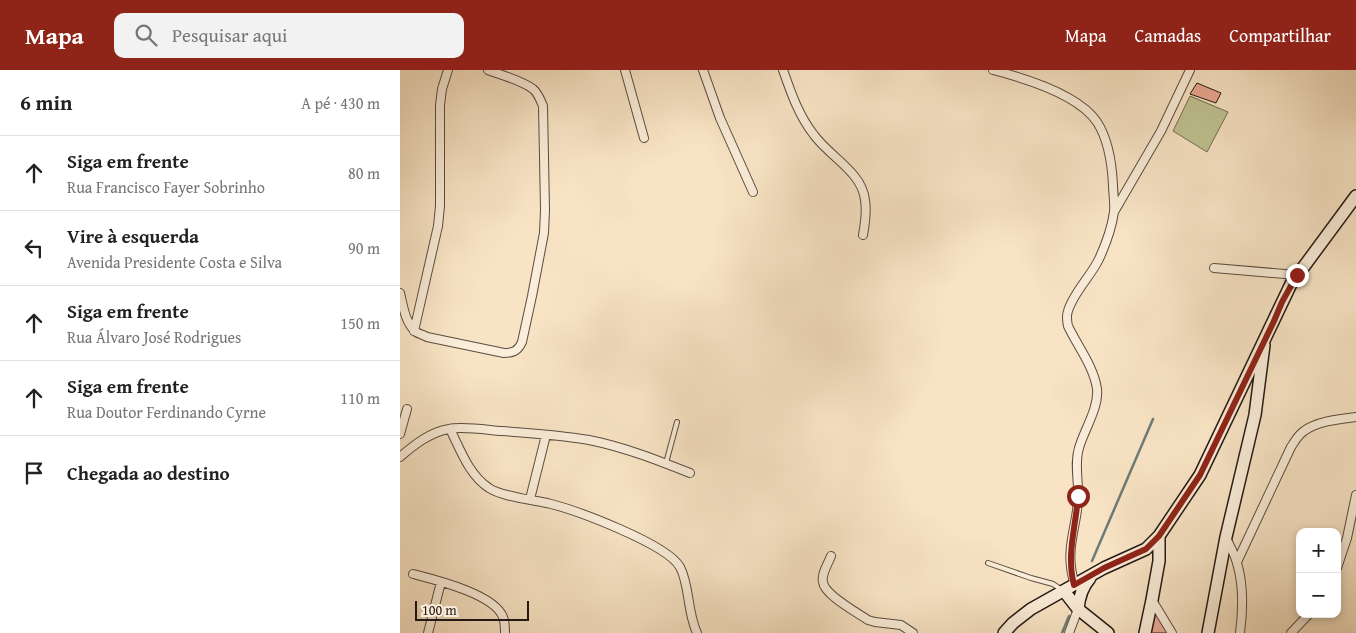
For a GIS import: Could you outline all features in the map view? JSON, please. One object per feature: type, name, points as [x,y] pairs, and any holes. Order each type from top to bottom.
[{"type":"main road","points":[[1004,633],[1031,609],[1104,568],[1146,549],[1159,536],[1200,475],[1282,302],[1297,275],[1356,196]]},
{"type":"main road","points":[[1208,633],[1226,537],[1256,410],[1265,339]]},
{"type":"main road","points":[[1241,390],[1250,399],[1256,410]]},
{"type":"main road","points":[[1145,633],[1159,561],[1159,536]]},
{"type":"main road","points":[[1146,549],[1154,553],[1159,561]]},
{"type":"main road","points":[[1078,609],[1080,593],[1095,573]]},
{"type":"main road","points":[[1064,591],[1078,609],[1108,633]]},
{"type":"street","points":[[414,331],[438,226],[440,206],[440,104],[448,70]]},
{"type":"street","points":[[400,293],[409,324],[414,331],[427,337],[504,353],[515,352],[520,347],[528,319],[544,234],[543,106],[539,96],[533,89],[488,70]]},
{"type":"street","points":[[625,70],[644,138]]},
{"type":"street","points":[[703,70],[720,118],[753,192]]},
{"type":"street","points":[[782,70],[802,119],[815,138],[860,184],[865,199],[864,235]]},
{"type":"street","points":[[993,70],[1038,84],[1067,98],[1086,110],[1097,122],[1104,135],[1109,160],[1114,212]]},
{"type":"street","points":[[1074,585],[1070,552],[1078,504],[1077,456],[1096,402],[1097,391],[1094,377],[1068,326],[1067,312],[1098,260],[1108,235],[1114,212],[1161,131],[1190,70]]},
{"type":"street","points":[[1214,268],[1297,275]]},
{"type":"street","points":[[400,434],[407,409]]},
{"type":"street","points":[[1237,562],[1297,438],[1310,428],[1356,417]]},
{"type":"street","points":[[400,457],[422,440],[450,428],[546,434],[591,440],[666,463],[690,473]]},
{"type":"street","points":[[450,428],[467,464],[479,480],[488,488],[497,492],[575,511],[632,535],[670,556],[679,566],[685,580],[692,623],[697,633]]},
{"type":"street","points":[[530,499],[546,434]]},
{"type":"street","points":[[1341,556],[1347,538],[1356,495]]},
{"type":"street","points":[[1226,537],[1237,562],[1243,594],[1240,633]]},
{"type":"street","points":[[831,556],[822,580],[825,588],[831,594],[868,620],[901,624],[914,633]]},
{"type":"street","points":[[413,574],[481,597],[494,605],[504,618],[505,633]]},
{"type":"street","points":[[428,633],[441,582]]},
{"type":"street","points":[[1152,600],[1172,633]]},
{"type":"street","points":[[1069,633],[1078,609]]},
{"type":"street","points":[[1291,633],[1305,618]]},
{"type":"lane","points":[[666,463],[677,422]]},
{"type":"lane","points":[[988,563],[1052,584],[1064,591]]},
{"type":"green space","points":[[1190,96],[1228,112],[1207,152],[1173,131]]},
{"type":"building","points":[[1197,83],[1221,93],[1216,103],[1190,94]]},
{"type":"building","points":[[1155,611],[1168,633],[1148,633]]},
{"type":"waterway","points":[[1092,561],[1153,419]]},
{"type":"waterway","points":[[1062,633],[1069,616]]},
{"type":"route","points":[[1078,496],[1070,552],[1074,585],[1104,568],[1146,549],[1159,536],[1200,475],[1282,302],[1297,275]]}]
